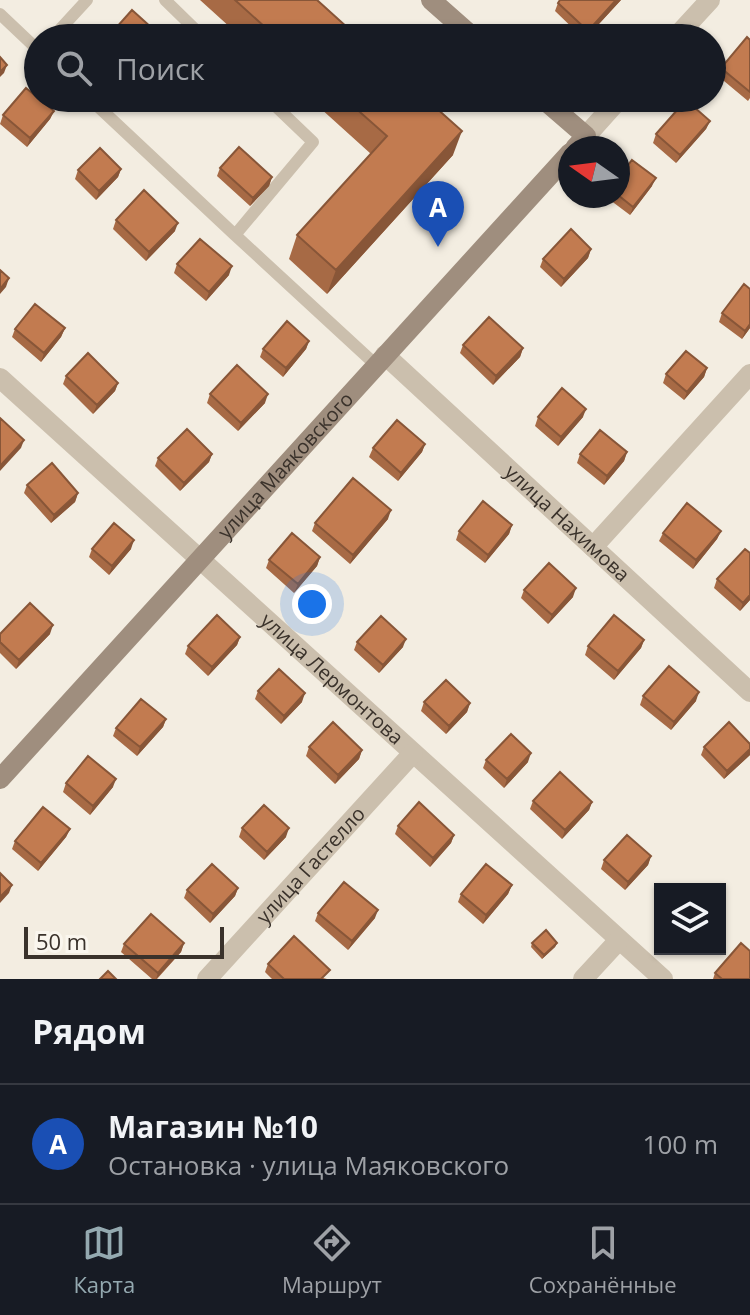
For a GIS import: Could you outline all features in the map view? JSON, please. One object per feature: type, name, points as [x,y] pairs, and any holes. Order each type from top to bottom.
[{"type":"street","points":[[431,0],[458,24]]},
{"type":"street","points":[[688,24],[710,0]]},
{"type":"street","points":[[554,112],[575,136]]},
{"type":"street","points":[[585,136],[607,112]]},
{"type":"street","name":"улица Маяковского","points":[[0,779],[558,166]]},
{"type":"street","name":"улица Нахимова","points":[[381,360],[593,547],[750,692]]},
{"type":"street","points":[[593,547],[750,374]]},
{"type":"street","name":"улица Лермонтова","points":[[0,378],[663,979]]},
{"type":"street","name":"улица Гастелло","points":[[207,979],[413,753]]},
{"type":"street","points":[[583,979],[619,940]]},
{"type":"lane","points":[[65,24],[87,0]]},
{"type":"lane","points":[[165,0],[190,24]]},
{"type":"lane","points":[[0,14],[24,37]]},
{"type":"lane","points":[[104,112],[235,235],[381,360]]},
{"type":"lane","points":[[235,235],[313,142],[282,112]]},
{"type":"building","points":[[235,0],[317,0],[344,24],[262,24]]},
{"type":"building","points":[[560,0],[616,0],[594,24],[580,24],[558,3]]},
{"type":"building","points":[[132,10],[148,24],[120,24]]},
{"type":"building","points":[[747,37],[750,40],[750,92],[726,72],[726,62]]},
{"type":"building","points":[[0,57],[7,65],[0,72]]},
{"type":"building","points":[[24,90],[24,112],[53,112],[30,138],[3,115]]},
{"type":"building","points":[[360,112],[441,112],[462,131],[336,270],[297,235],[387,136]]},
{"type":"building","points":[[675,112],[700,112],[710,121],[680,155],[656,134]]},
{"type":"building","points":[[239,147],[272,177],[253,198],[220,168]]},
{"type":"building","points":[[100,148],[121,169],[99,191],[78,170]]},
{"type":"building","points":[[632,160],[656,178],[633,207],[630,205]]},
{"type":"building","points":[[144,190],[178,223],[149,252],[116,220]]},
{"type":"building","points":[[571,229],[591,249],[564,279],[543,259]]},
{"type":"building","points":[[200,239],[232,266],[209,292],[177,264]]},
{"type":"building","points":[[0,270],[9,278],[0,289]]},
{"type":"building","points":[[744,284],[750,289],[750,324],[745,331],[722,313]]},
{"type":"building","points":[[35,304],[65,328],[44,353],[15,329]]},
{"type":"building","points":[[489,317],[523,348],[496,376],[463,345]]},
{"type":"building","points":[[287,321],[309,341],[286,368],[263,349]]},
{"type":"building","points":[[686,351],[707,368],[687,392],[666,374]]},
{"type":"building","points":[[88,353],[118,383],[97,405],[66,376]]},
{"type":"building","points":[[237,365],[268,394],[241,423],[210,394]]},
{"type":"building","points":[[562,388],[586,409],[561,437],[538,417]]},
{"type":"building","points":[[0,418],[24,440],[0,466]]},
{"type":"building","points":[[397,420],[425,444],[401,473],[373,448]]},
{"type":"building","points":[[187,429],[212,454],[184,483],[158,458]]},
{"type":"building","points":[[600,430],[627,452],[607,476],[580,454]]},
{"type":"building","points":[[52,463],[78,493],[54,515],[27,485]]},
{"type":"building","points":[[353,478],[391,510],[353,555],[315,523]]},
{"type":"building","points":[[483,501],[512,525],[488,555],[459,531]]},
{"type":"building","points":[[687,503],[721,531],[696,560],[663,533]]},
{"type":"building","points":[[114,523],[134,540],[112,566],[92,549]]},
{"type":"building","points":[[292,533],[320,557],[298,584],[269,560]]},
{"type":"building","points":[[745,549],[750,553],[750,595],[743,603],[717,579]]},
{"type":"building","points":[[549,563],[576,588],[552,615],[524,590]]},
{"type":"building","points":[[30,603],[53,625],[19,660],[0,642],[0,634]]},
{"type":"building","points":[[217,615],[240,637],[212,667],[188,646]]},
{"type":"building","points":[[614,615],[644,640],[618,671],[588,646]]},
{"type":"building","points":[[381,616],[406,639],[383,665],[357,642]]},
{"type":"building","points":[[669,666],[699,692],[674,722],[643,696]]},
{"type":"building","points":[[279,669],[305,693],[284,716],[258,691]]},
{"type":"building","points":[[446,680],[470,703],[449,726],[424,702]]},
{"type":"building","points":[[141,699],[166,719],[140,747],[116,728]]},
{"type":"building","points":[[333,722],[362,750],[338,775],[309,747]]},
{"type":"building","points":[[729,722],[750,744],[750,749],[727,771],[704,747]]},
{"type":"building","points":[[511,734],[531,753],[507,779],[486,760]]},
{"type":"building","points":[[88,756],[116,779],[93,806],[66,783]]},
{"type":"building","points":[[560,772],[592,802],[565,830],[533,801]]},
{"type":"building","points":[[419,802],[454,835],[433,858],[398,826]]},
{"type":"building","points":[[264,805],[289,828],[267,852],[242,828]]},
{"type":"building","points":[[43,807],[70,829],[41,863],[15,841]]},
{"type":"building","points":[[627,835],[651,856],[628,882],[604,860]]},
{"type":"building","points":[[212,864],[238,888],[213,914],[187,890]]},
{"type":"building","points":[[486,864],[512,885],[486,915],[461,894]]},
{"type":"building","points":[[0,873],[12,885],[0,897]]},
{"type":"building","points":[[344,882],[378,910],[352,941],[318,913]]},
{"type":"building","points":[[151,914],[184,943],[158,973],[124,944]]},
{"type":"building","points":[[546,930],[557,943],[544,955],[532,943]]},
{"type":"building","points":[[294,936],[330,970],[321,979],[284,979],[268,964]]},
{"type":"building","points":[[741,943],[750,951],[750,979],[722,979],[715,973]]},
{"type":"building","points":[[108,971],[116,979],[100,979]]},
{"type":"place","name":"Магазин №10","points":[[438,247]]}]
